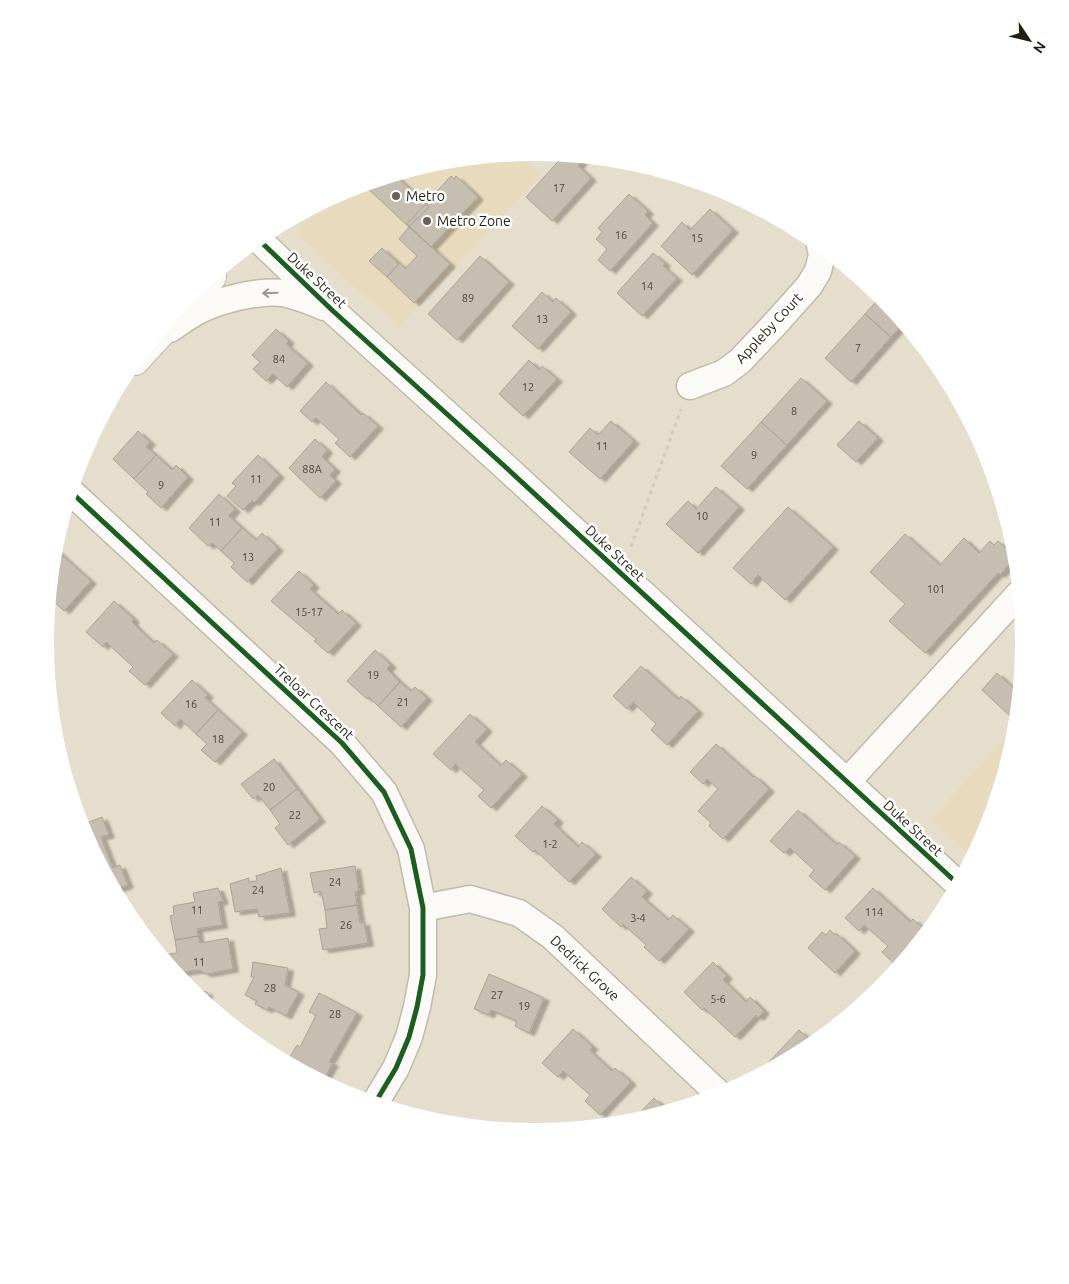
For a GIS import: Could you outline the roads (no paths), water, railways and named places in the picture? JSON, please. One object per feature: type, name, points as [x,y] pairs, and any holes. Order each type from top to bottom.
[{"type":"street","name":"Duke Street","points":[[264,244],[333,311],[500,462],[953,879]]},
{"type":"street","name":"Appleby Court","points":[[690,386],[724,373],[740,361],[809,286],[818,271],[821,257]]},
{"type":"street","points":[[170,329],[198,311],[241,297],[267,293],[282,293],[306,299],[333,311]]},
{"type":"street","name":"Treloar Crescent","points":[[76,497],[342,743],[384,792],[411,849],[423,908],[423,975],[418,1007],[409,1038],[396,1068],[379,1097]]},
{"type":"street","points":[[847,782],[1013,601]]},
{"type":"street","name":"Dedrick Grove","points":[[423,908],[470,899],[518,913],[553,938],[713,1088]]},
{"type":"place","name":"Metro","points":[[396,196]]},
{"type":"place","name":"Metro Zone","points":[[427,221]]}]
